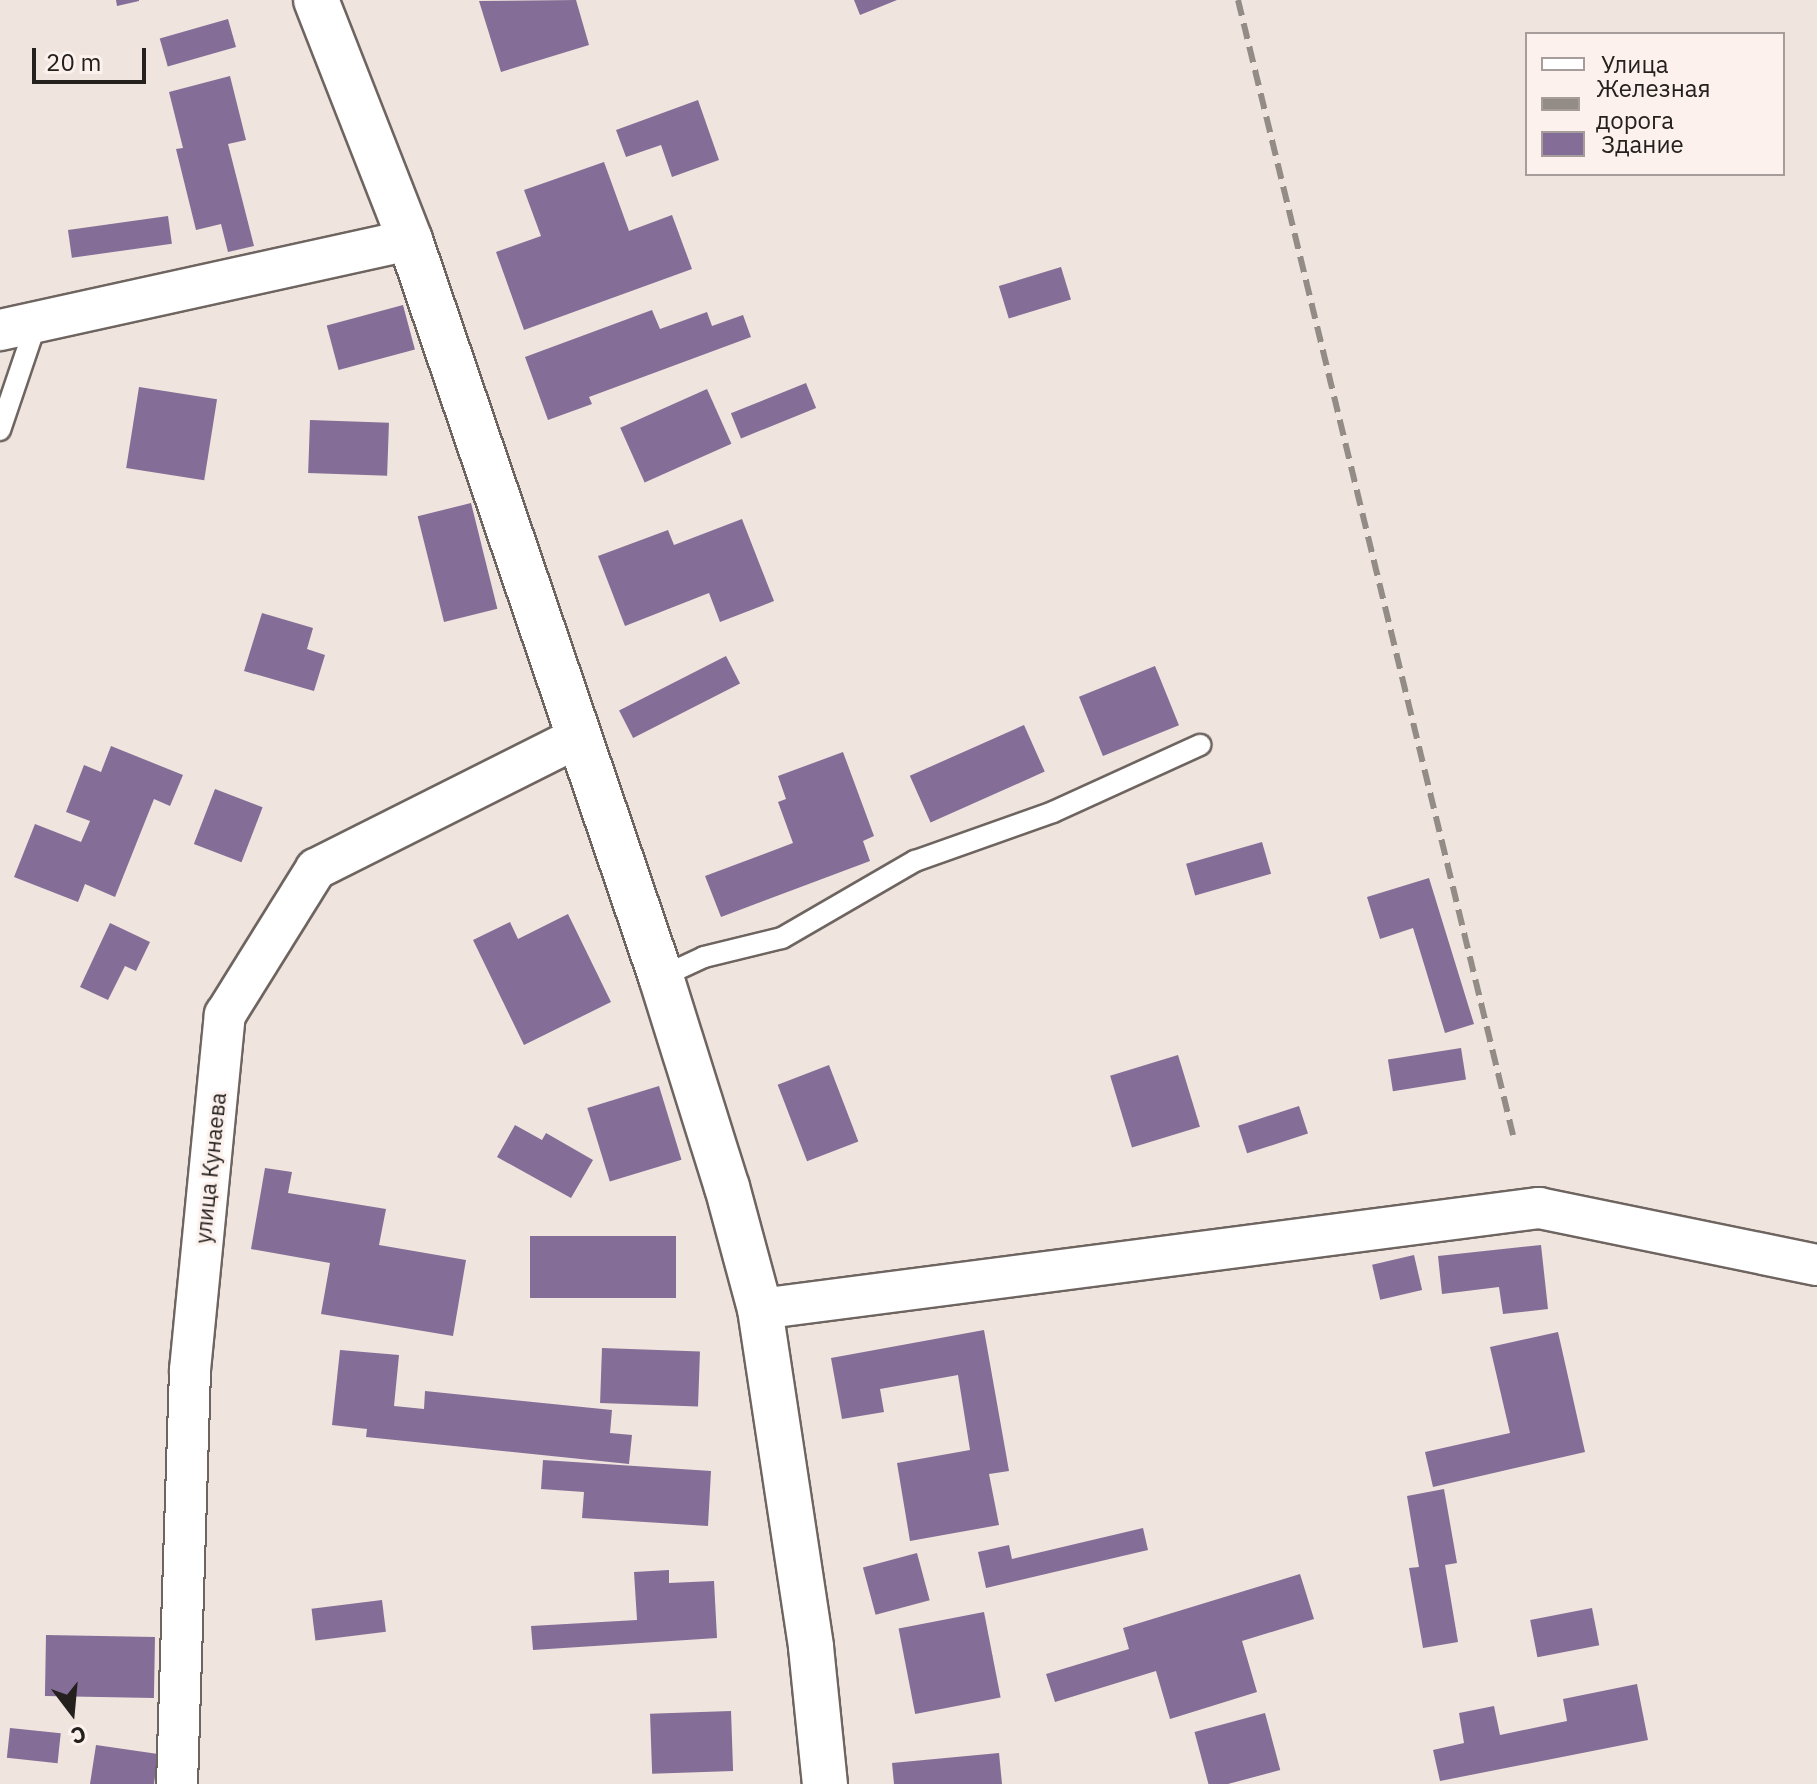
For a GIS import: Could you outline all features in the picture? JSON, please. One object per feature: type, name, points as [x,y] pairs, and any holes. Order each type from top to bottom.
[{"type":"street","points":[[316,0],[410,240],[576,738],[661,977],[760,1309],[811,1647],[825,1784]]},
{"type":"street","points":[[18,325],[410,240]]},
{"type":"street","name":"улица Кунаева","points":[[177,1784],[190,1370],[225,1015],[316,869],[576,738]]},
{"type":"street","points":[[760,1309],[1539,1208],[1817,1265]]},
{"type":"lane","points":[[0,430],[18,325]]},
{"type":"lane","points":[[661,977],[704,957],[782,938],[915,861],[1053,812],[1200,745]]},
{"type":"building","points":[[116,0],[139,0],[139,1],[117,6]]},
{"type":"building","points":[[576,0],[589,45],[501,72],[479,1]]},
{"type":"building","points":[[854,0],[897,0],[860,15]]},
{"type":"building","points":[[228,19],[236,47],[168,66],[160,39]]},
{"type":"building","points":[[230,76],[246,140],[228,144],[254,246],[228,252],[221,224],[196,230],[176,149],[183,148],[169,92]]},
{"type":"building","points":[[698,100],[719,160],[672,177],[661,145],[626,157],[616,130]]},
{"type":"building","points":[[604,162],[629,231],[672,215],[692,269],[524,330],[496,252],[541,236],[524,190]]},
{"type":"building","points":[[168,216],[172,244],[72,258],[68,230]]},
{"type":"building","points":[[1061,267],[1071,300],[1009,319],[999,286]]},
{"type":"building","points":[[403,305],[415,349],[339,370],[327,325]]},
{"type":"building","points":[[652,310],[660,329],[707,312],[712,326],[743,315],[751,337],[589,397],[592,404],[548,420],[525,357]]},
{"type":"building","points":[[806,383],[816,408],[741,438],[731,413]]},
{"type":"building","points":[[139,387],[217,399],[204,480],[126,468]]},
{"type":"building","points":[[707,389],[731,444],[645,482],[620,428]]},
{"type":"building","points":[[310,420],[389,423],[387,476],[308,473]]},
{"type":"building","points":[[471,503],[497,609],[444,622],[418,516]]},
{"type":"building","points":[[742,519],[774,601],[720,622],[709,593],[625,626],[598,556],[668,530],[674,545]]},
{"type":"building","points":[[262,613],[313,628],[307,649],[325,655],[314,691],[244,671]]},
{"type":"building","points":[[726,656],[740,684],[633,738],[619,710]]},
{"type":"building","points":[[1155,666],[1179,725],[1103,756],[1079,697]]},
{"type":"building","points":[[1024,725],[1045,772],[931,822],[910,776]]},
{"type":"building","points":[[111,746],[183,775],[170,806],[154,799],[115,897],[85,884],[78,902],[14,877],[35,824],[81,842],[90,821],[66,812],[84,765],[101,772]]},
{"type":"building","points":[[843,752],[874,836],[863,841],[870,861],[721,917],[705,876],[793,843],[778,802],[786,799],[778,776]]},
{"type":"building","points":[[215,789],[263,807],[241,862],[194,844]]},
{"type":"building","points":[[1262,842],[1271,874],[1195,895],[1186,864]]},
{"type":"building","points":[[1429,878],[1474,1024],[1445,1033],[1413,928],[1380,939],[1367,897]]},
{"type":"building","points":[[568,914],[611,1002],[524,1045],[473,940],[510,922],[518,939]]},
{"type":"building","points":[[110,923],[150,942],[136,971],[125,966],[108,1000],[80,987]]},
{"type":"building","points":[[1461,1048],[1466,1080],[1393,1091],[1388,1060]]},
{"type":"building","points":[[1178,1055],[1200,1127],[1132,1147],[1110,1076]]},
{"type":"building","points":[[829,1065],[858,1142],[807,1161],[778,1085]]},
{"type":"building","points":[[659,1086],[682,1160],[610,1182],[587,1108]]},
{"type":"building","points":[[1299,1106],[1308,1134],[1247,1153],[1238,1126]]},
{"type":"building","points":[[515,1125],[542,1140],[546,1133],[593,1160],[571,1198],[497,1157]]},
{"type":"building","points":[[265,1168],[292,1172],[288,1193],[386,1209],[379,1245],[466,1260],[453,1336],[321,1314],[330,1263],[251,1249]]},
{"type":"building","points":[[530,1236],[676,1236],[676,1298],[530,1298]]},
{"type":"building","points":[[1541,1245],[1548,1309],[1503,1314],[1499,1287],[1442,1294],[1438,1256]]},
{"type":"building","points":[[1414,1255],[1422,1290],[1380,1300],[1372,1265]]},
{"type":"building","points":[[984,1330],[1009,1471],[989,1474],[999,1525],[910,1541],[897,1463],[970,1450],[958,1375],[880,1389],[884,1412],[842,1419],[831,1358]]},
{"type":"building","points":[[1558,1332],[1585,1452],[1433,1487],[1425,1452],[1510,1433],[1490,1347]]},
{"type":"building","points":[[602,1348],[700,1351],[698,1406],[600,1403]]},
{"type":"building","points":[[340,1350],[399,1355],[394,1406],[424,1409],[425,1391],[612,1410],[610,1433],[632,1435],[629,1464],[366,1437],[367,1429],[332,1425]]},
{"type":"building","points":[[543,1460],[711,1471],[708,1526],[582,1518],[584,1492],[541,1489]]},
{"type":"building","points":[[1444,1489],[1457,1563],[1445,1565],[1458,1642],[1423,1648],[1409,1568],[1419,1567],[1407,1496]]},
{"type":"building","points":[[1143,1528],[1148,1550],[986,1588],[978,1552],[1009,1545],[1012,1559]]},
{"type":"building","points":[[917,1553],[930,1600],[876,1615],[863,1567]]},
{"type":"building","points":[[669,1570],[669,1583],[714,1581],[717,1638],[533,1650],[531,1626],[637,1620],[634,1572]]},
{"type":"building","points":[[1300,1574],[1314,1619],[1242,1641],[1257,1692],[1170,1719],[1156,1671],[1055,1702],[1046,1674],[1129,1649],[1123,1628]]},
{"type":"building","points":[[382,1600],[386,1632],[315,1640],[312,1609]]},
{"type":"building","points":[[1592,1608],[1599,1645],[1537,1657],[1530,1620]]},
{"type":"building","points":[[984,1612],[1001,1697],[915,1714],[899,1629]]},
{"type":"building","points":[[46,1635],[155,1637],[154,1698],[45,1696]]},
{"type":"building","points":[[1637,1684],[1648,1740],[1440,1781],[1433,1750],[1464,1743],[1459,1713],[1494,1706],[1500,1735],[1567,1721],[1563,1699]]},
{"type":"building","points":[[731,1711],[733,1771],[652,1774],[650,1714]]},
{"type":"building","points":[[1265,1713],[1280,1770],[1228,1784],[1208,1784],[1194,1732]]},
{"type":"building","points":[[10,1728],[61,1733],[58,1763],[7,1758]]},
{"type":"building","points":[[96,1745],[158,1754],[154,1784],[90,1784]]},
{"type":"building","points":[[999,1753],[1002,1784],[894,1784],[892,1763]]},
{"type":"railway","points":[[1238,0],[1513,1135]]}]
